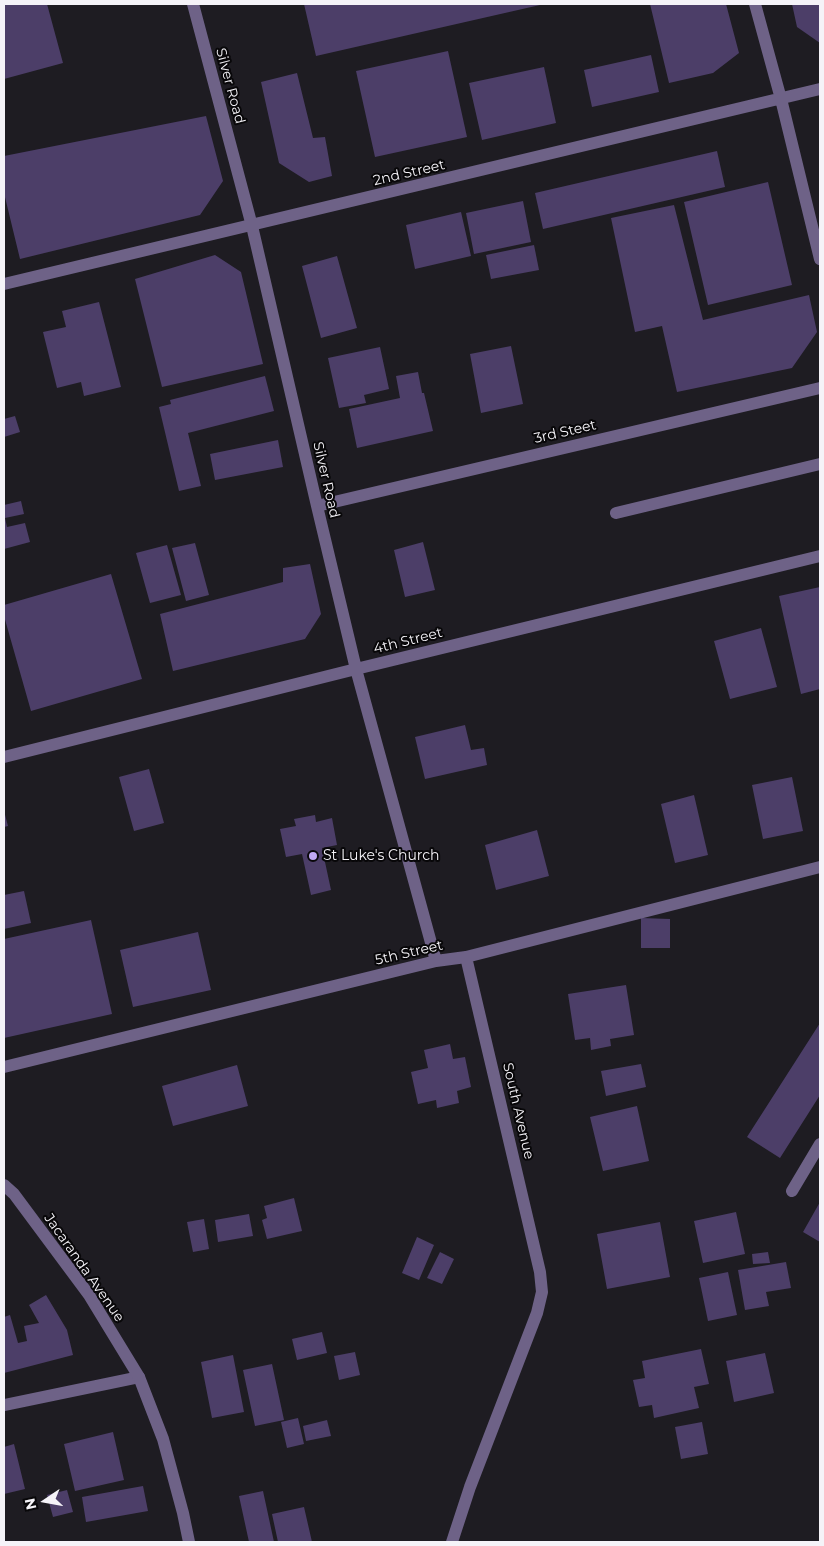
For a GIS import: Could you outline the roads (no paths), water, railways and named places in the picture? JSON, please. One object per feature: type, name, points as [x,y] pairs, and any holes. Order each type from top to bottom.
[{"type":"street","name":"Silver Road","points":[[193,4],[252,226],[356,669],[436,961]]},
{"type":"street","points":[[756,4],[820,259]]},
{"type":"street","name":"2nd Street","points":[[4,284],[820,89]]},
{"type":"street","name":"3rd Steet","points":[[317,506],[820,388]]},
{"type":"street","points":[[616,513],[820,464]]},
{"type":"street","name":"4th Street","points":[[4,757],[820,556]]},
{"type":"street","name":"5th Street","points":[[4,1067],[436,961],[466,957],[820,867]]},
{"type":"street","name":"South Avenue","points":[[452,1542],[470,1487],[537,1313],[542,1292],[540,1272],[466,957]]},
{"type":"street","points":[[792,1191],[820,1144]]},
{"type":"street","name":"Jacaranda Avenue","points":[[4,1186],[14,1194],[89,1295],[139,1377],[162,1439],[183,1513],[189,1542]]},
{"type":"street","points":[[4,1405],[139,1377]]},
{"type":"place","name":"St Luke's Church","points":[[313,856]]}]
